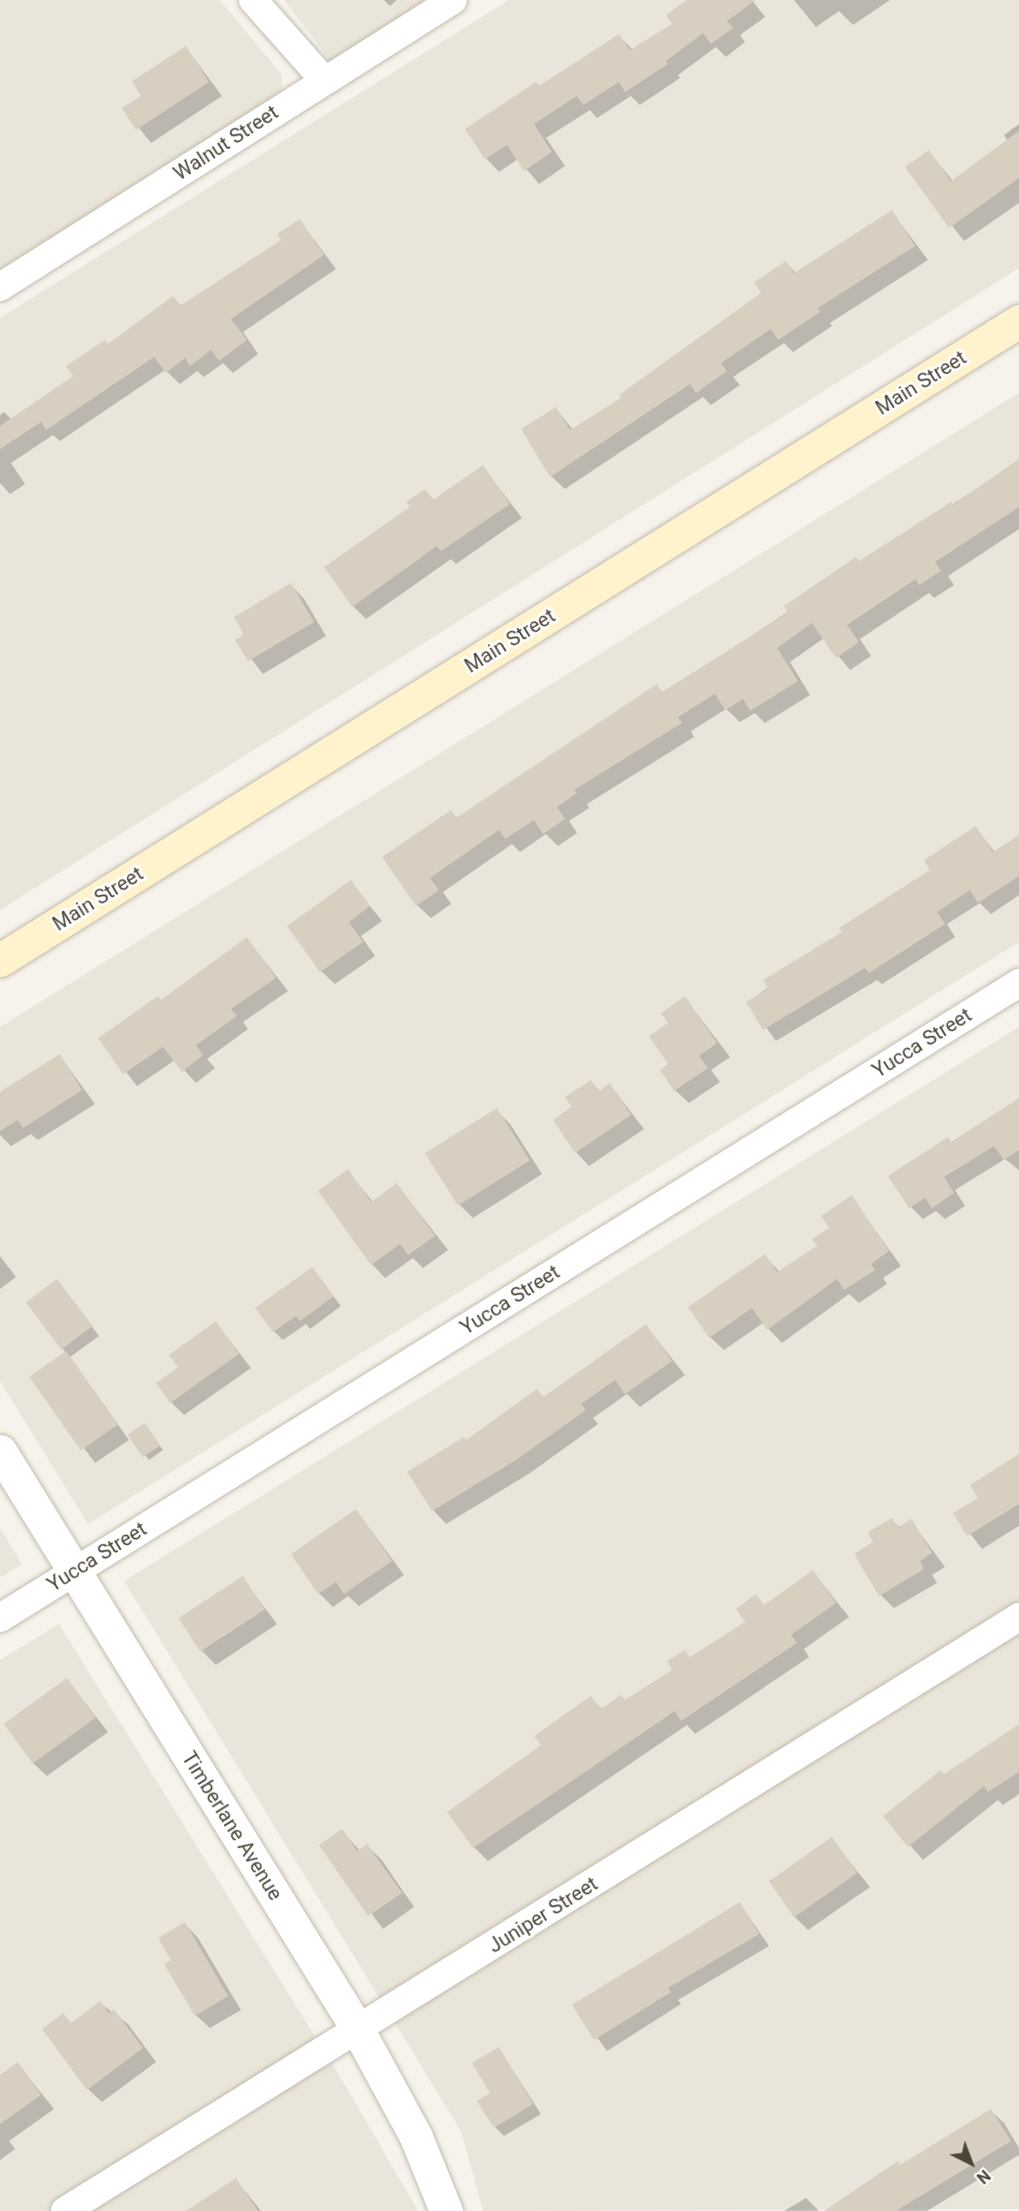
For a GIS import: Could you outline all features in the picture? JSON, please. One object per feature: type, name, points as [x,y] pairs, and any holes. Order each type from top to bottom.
[{"type":"main road","name":"Main Street","points":[[0,960],[1019,321]]},
{"type":"street","points":[[253,0],[324,80]]},
{"type":"street","name":"Walnut Street","points":[[0,287],[453,0]]},
{"type":"street","name":"Yucca Street","points":[[0,1618],[1019,983]]},
{"type":"street","name":"Timberlane Avenue","points":[[0,1451],[358,2030],[416,2137],[446,2211]]},
{"type":"street","name":"Juniper Street","points":[[65,2211],[1019,1617]]},
{"type":"shaded area","points":[[0,0],[220,0],[282,75],[281,97],[0,276]]},
{"type":"shaded area","points":[[284,0],[431,0],[332,63]]},
{"type":"shaded area","points":[[509,0],[1019,0],[1019,268],[0,910],[0,318]]},
{"type":"shaded area","points":[[1019,393],[1019,942],[88,1524],[0,1381],[0,1027]]},
{"type":"shaded area","points":[[1019,1027],[1019,2209],[483,2211],[461,2131],[124,1581]]},
{"type":"shaded area","points":[[0,1528],[22,1564],[0,1578]]},
{"type":"shaded area","points":[[59,1624],[347,2088],[418,2211],[0,2211],[0,1660]]},
{"type":"building","points":[[687,0],[756,0],[727,21],[733,28],[711,44],[703,33],[666,61],[668,64],[625,92],[619,82],[583,105],[577,96],[534,124],[552,152],[524,171],[507,145],[485,159],[465,129],[536,82],[539,86],[619,34],[630,50],[672,24],[666,15]]},
{"type":"building","points":[[186,46],[209,82],[136,130],[122,108],[141,96],[132,81]]},
{"type":"building","points":[[1019,131],[1019,178],[949,228],[905,167],[929,150],[951,181]]},
{"type":"building","points":[[892,210],[915,246],[818,308],[820,312],[778,340],[771,329],[721,363],[727,371],[696,393],[690,384],[550,477],[521,429],[556,407],[570,430],[621,398],[619,395],[761,293],[754,282],[786,261],[794,273]]},
{"type":"building","points":[[300,219],[324,255],[231,319],[247,340],[219,361],[211,350],[190,366],[185,358],[166,373],[154,357],[46,430],[41,422],[0,449],[0,426],[73,376],[66,366],[105,340],[108,344],[173,296],[180,306],[281,240],[277,234]]},
{"type":"building","points":[[1019,459],[1019,507],[935,562],[941,571],[919,585],[916,579],[847,625],[859,642],[836,658],[812,623],[777,648],[798,681],[750,711],[743,699],[725,710],[715,694],[678,717],[682,723],[574,790],[577,793],[557,807],[565,819],[543,834],[534,820],[505,839],[499,830],[430,878],[439,890],[416,906],[382,857],[451,810],[456,818],[657,684],[662,692],[788,613],[784,606],[856,557],[859,561],[951,502],[953,505]]},
{"type":"building","points":[[483,465],[510,504],[441,551],[437,546],[352,607],[324,567],[410,507],[406,502],[425,489],[433,500]]},
{"type":"building","points":[[291,583],[314,622],[248,661],[235,640],[244,635],[234,617]]},
{"type":"building","points":[[976,826],[993,852],[1019,835],[1019,876],[978,903],[970,890],[937,912],[945,924],[869,973],[865,968],[763,1030],[746,1002],[768,989],[763,980],[842,932],[839,928],[930,870],[924,860]]},
{"type":"building","points":[[351,880],[370,906],[349,922],[363,942],[320,972],[287,926]]},
{"type":"building","points":[[247,937],[276,978],[231,1009],[237,1016],[196,1045],[203,1055],[182,1072],[163,1047],[123,1074],[98,1038],[158,996],[161,1000]]},
{"type":"building","points":[[685,996],[717,1043],[699,1056],[708,1068],[674,1091],[660,1070],[668,1064],[649,1036],[668,1023],[661,1013]]},
{"type":"building","points":[[60,1054],[82,1090],[23,1128],[18,1120],[0,1131],[0,1092]]},
{"type":"building","points":[[591,1080],[599,1091],[610,1083],[631,1115],[575,1153],[553,1120],[571,1107],[565,1097]]},
{"type":"building","points":[[1019,1098],[1019,1150],[1004,1160],[994,1146],[944,1177],[954,1193],[932,1208],[925,1198],[909,1208],[888,1176],[948,1137],[951,1142]]},
{"type":"building","points":[[497,1108],[530,1161],[458,1206],[425,1153]]},
{"type":"building","points":[[348,1169],[371,1202],[397,1183],[435,1236],[408,1255],[400,1244],[371,1265],[318,1191]]},
{"type":"building","points":[[852,1195],[889,1251],[871,1264],[875,1270],[844,1290],[837,1279],[767,1330],[752,1308],[709,1338],[688,1307],[765,1254],[777,1272],[817,1246],[812,1239],[829,1228],[821,1216]]},
{"type":"building","points":[[312,1267],[334,1296],[300,1321],[296,1316],[273,1332],[255,1308]]},
{"type":"building","points":[[57,1279],[93,1326],[61,1350],[26,1302]]},
{"type":"building","points":[[216,1321],[239,1354],[170,1403],[156,1383],[178,1367],[169,1355]]},
{"type":"building","points":[[646,1324],[672,1361],[625,1394],[615,1380],[581,1404],[586,1410],[516,1460],[432,1511],[407,1472],[464,1437],[466,1440],[537,1389],[543,1397]]},
{"type":"building","points":[[66,1351],[118,1425],[81,1451],[29,1377]]},
{"type":"building","points":[[145,1423],[160,1445],[143,1457],[128,1435]]},
{"type":"building","points":[[1019,1454],[1019,1504],[967,1536],[953,1513],[978,1498],[970,1485]]},
{"type":"building","points":[[356,1509],[392,1561],[344,1594],[336,1582],[318,1594],[291,1554]]},
{"type":"building","points":[[892,1518],[898,1527],[912,1519],[932,1553],[920,1561],[924,1569],[879,1596],[854,1554],[873,1542],[868,1532]]},
{"type":"building","points":[[813,1570],[836,1603],[791,1635],[797,1643],[681,1721],[675,1711],[473,1848],[447,1812],[541,1745],[534,1736],[591,1696],[601,1709],[621,1695],[625,1700],[672,1670],[667,1661],[685,1650],[690,1657],[745,1622],[736,1609],[756,1594],[764,1605]]},
{"type":"building","points":[[243,1576],[265,1610],[200,1651],[178,1618]]},
{"type":"building","points":[[67,1678],[96,1718],[33,1763],[4,1724]]},
{"type":"building","points":[[1019,1724],[1019,1772],[988,1792],[984,1786],[908,1847],[883,1816],[941,1770],[944,1774]]},
{"type":"building","points":[[342,1829],[357,1851],[367,1844],[402,1893],[368,1916],[319,1845]]},
{"type":"building","points":[[832,1837],[857,1873],[794,1917],[769,1881]]},
{"type":"building","points":[[740,1902],[759,1934],[668,1988],[671,1992],[594,2040],[572,2005]]},
{"type":"building","points":[[185,1922],[228,1996],[195,2016],[164,1964],[171,1960],[158,1938]]},
{"type":"building","points":[[100,2001],[109,2013],[114,2009],[143,2048],[87,2090],[42,2029],[63,2013],[71,2023]]},
{"type":"building","points":[[499,2047],[533,2104],[494,2128],[477,2101],[490,2093],[472,2063]]},
{"type":"building","points":[[18,2062],[41,2095],[0,2124],[0,2075]]},
{"type":"building","points":[[991,2109],[1011,2141],[896,2211],[824,2211],[898,2161],[900,2165]]},
{"type":"building","points":[[236,2178],[258,2211],[186,2211]]}]
